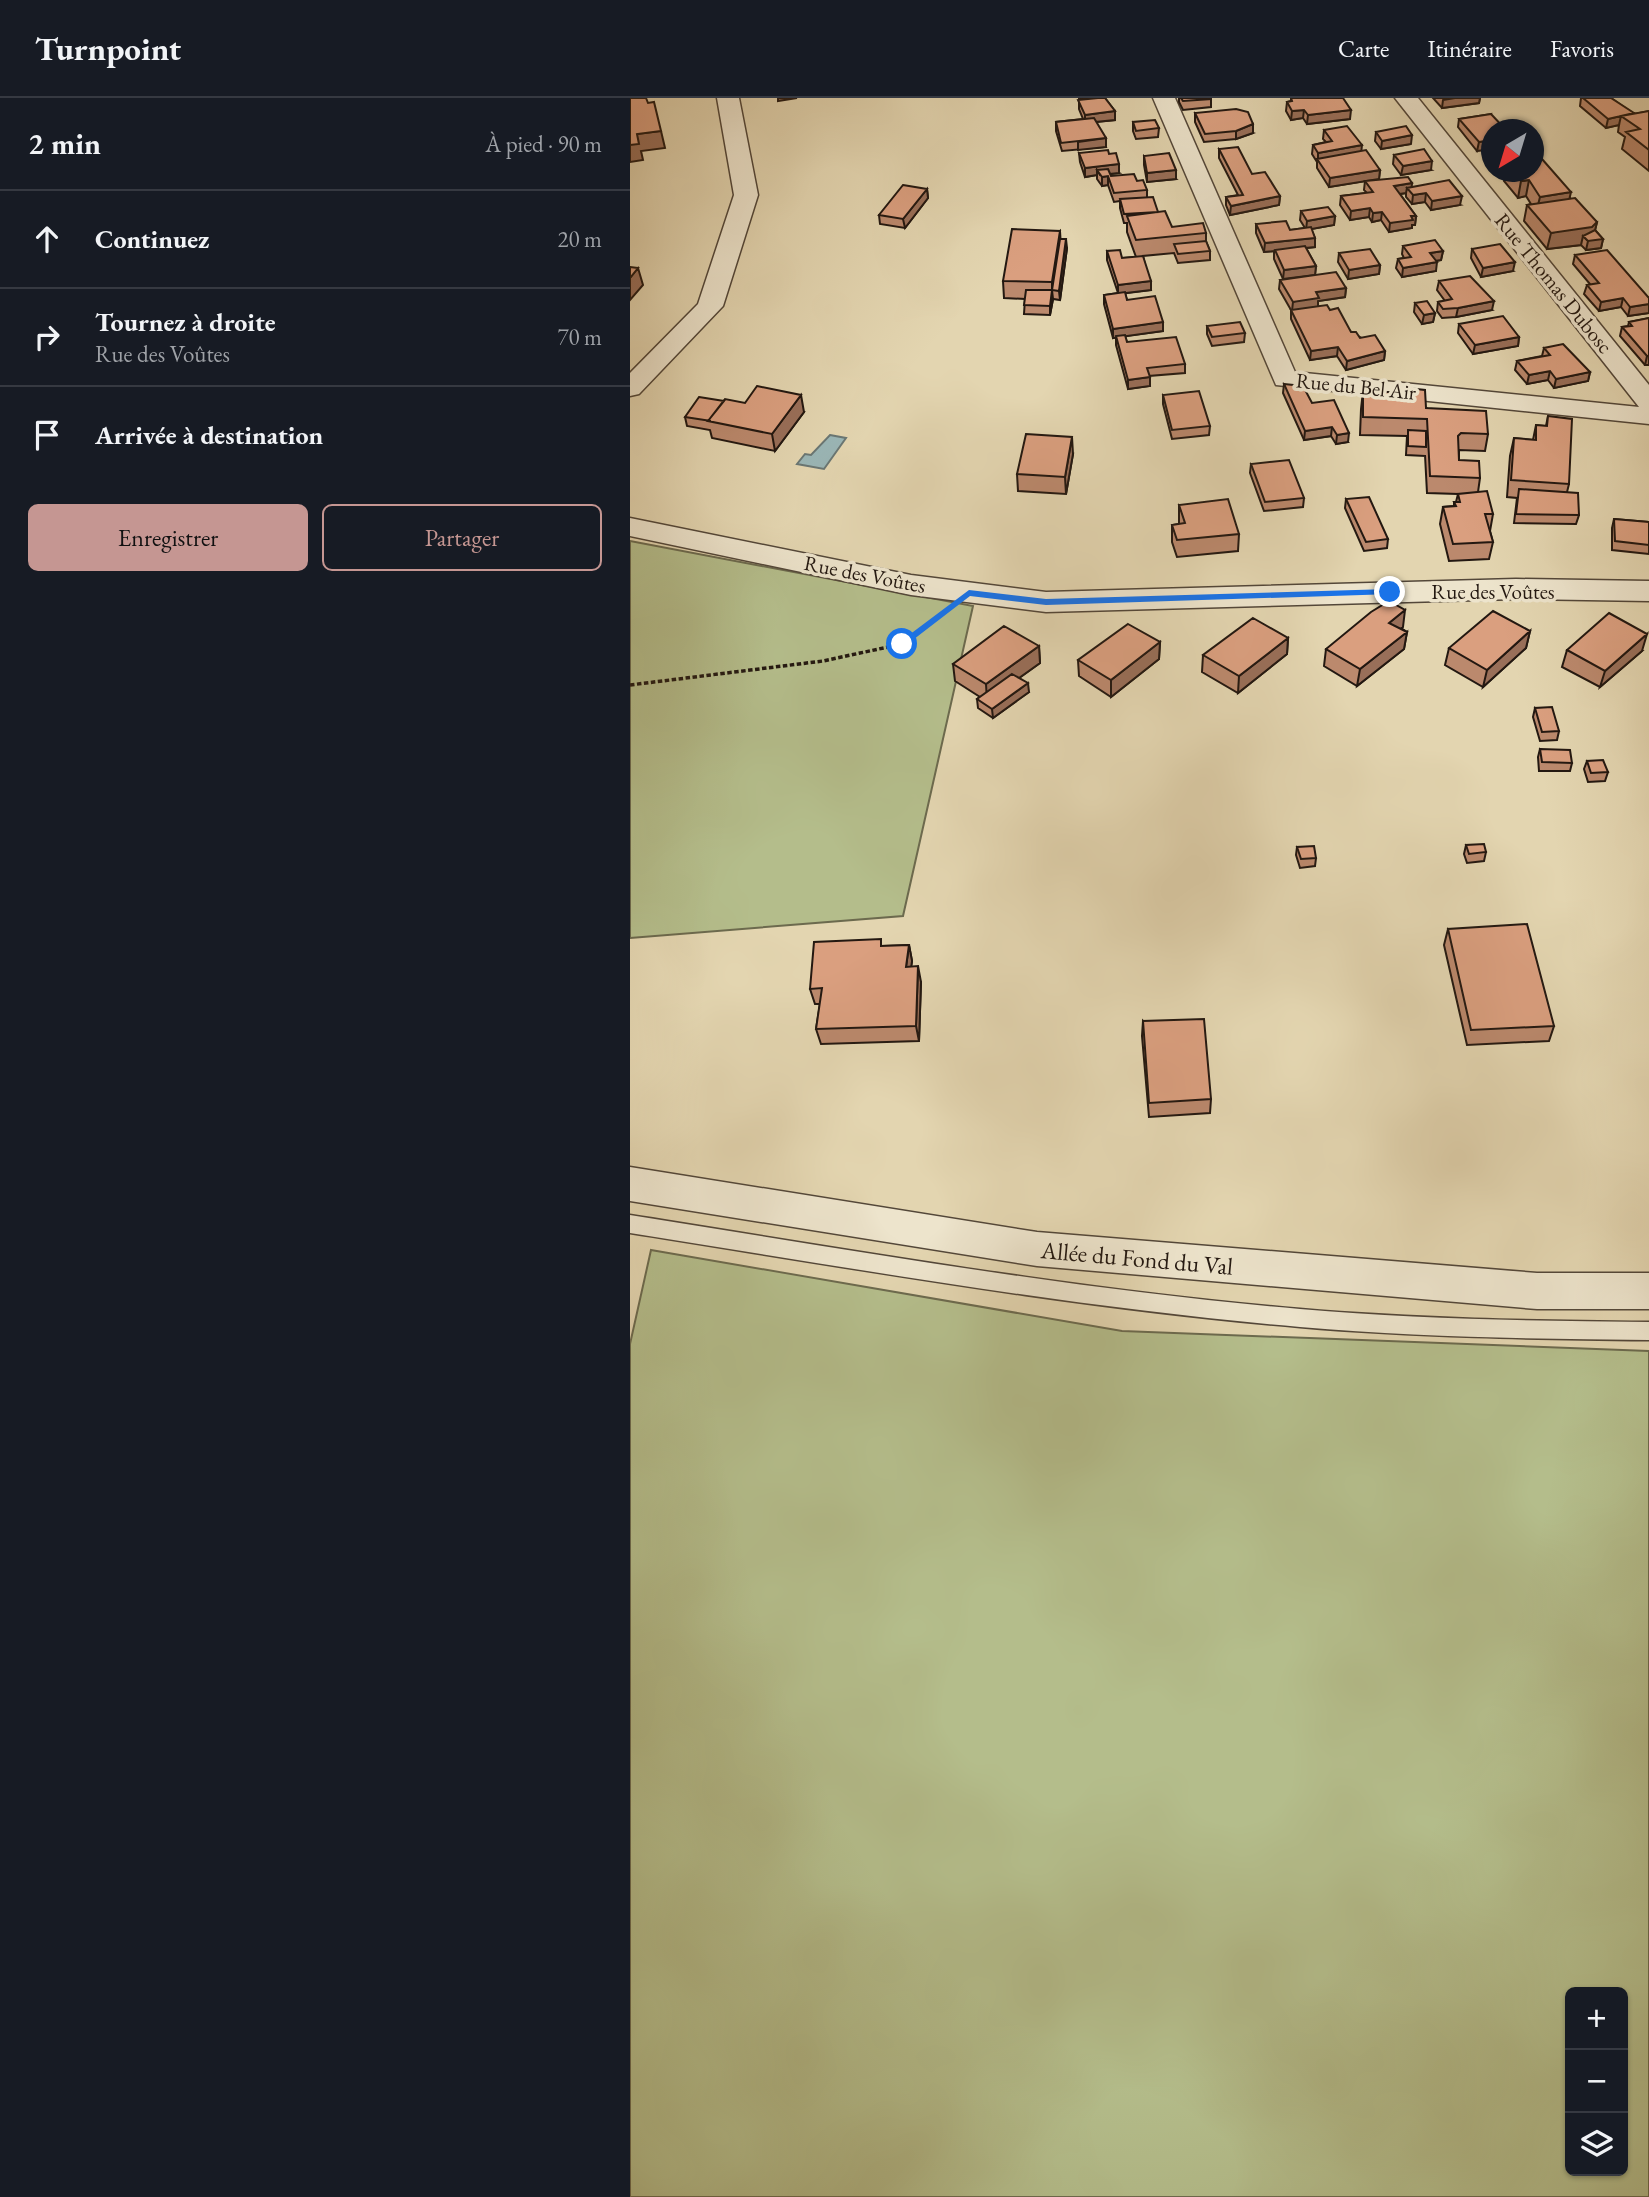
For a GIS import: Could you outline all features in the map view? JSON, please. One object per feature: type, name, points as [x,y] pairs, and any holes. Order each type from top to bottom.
[{"type":"street","points":[[630,387],[710,306],[746,195],[728,98]]},
{"type":"street","name":"Rue du Bel Air","points":[[1164,98],[1284,379],[1649,416]]},
{"type":"street","name":"Rue Thomas Dubosc","points":[[1406,98],[1649,402]]},
{"type":"street","name":"Rue des Voûtes","points":[[630,527],[911,584],[1046,602],[1516,589],[1649,591]]},
{"type":"street","name":"Allée du Fond du Val","points":[[630,1184],[1037,1249],[1537,1291],[1649,1292]]},
{"type":"lane","points":[[630,1224],[939,1272],[1250,1313],[1481,1330],[1649,1331]]},
{"type":"path","points":[[630,685],[823,662],[902,644],[969,593]]},
{"type":"green space","points":[[630,541],[973,606],[903,916],[630,938]]},
{"type":"green space","points":[[651,1250],[1122,1331],[1649,1351],[1649,2197],[630,2197],[630,1344]]},
{"type":"water","points":[[830,435],[846,438],[824,469],[797,464],[805,454],[811,455]]},
{"type":"building","points":[[630,98],[646,98],[648,103],[654,102],[661,131],[637,134],[639,144],[630,145]]},
{"type":"building","points":[[1105,98],[1115,111],[1085,115],[1078,100]]},
{"type":"building","points":[[1181,98],[1211,98],[1211,99],[1183,101]]},
{"type":"building","points":[[1291,98],[1343,98],[1351,110],[1308,115],[1304,110],[1292,111],[1287,102],[1292,101]]},
{"type":"building","points":[[1583,98],[1611,98],[1634,113],[1608,119]]},
{"type":"building","points":[[1236,109],[1248,112],[1253,124],[1236,131],[1205,134],[1195,113]]},
{"type":"building","points":[[1649,111],[1649,150],[1626,132],[1640,129],[1621,116]]},
{"type":"building","points":[[1491,114],[1496,119],[1481,119],[1479,142],[1459,119]]},
{"type":"building","points":[[1094,118],[1106,138],[1061,143],[1056,122]]},
{"type":"building","points":[[1155,120],[1159,128],[1136,131],[1133,122]]},
{"type":"building","points":[[1347,126],[1362,145],[1318,153],[1313,145],[1332,141],[1324,130]]},
{"type":"building","points":[[1406,126],[1412,135],[1382,141],[1376,132]]},
{"type":"building","points":[[1238,147],[1252,174],[1265,172],[1280,196],[1231,206],[1226,197],[1243,195],[1219,149]]},
{"type":"building","points":[[1424,149],[1432,161],[1403,166],[1394,155]]},
{"type":"building","points":[[1108,150],[1109,154],[1116,153],[1119,164],[1085,168],[1079,153]]},
{"type":"building","points":[[1366,150],[1380,170],[1330,178],[1317,159]]},
{"type":"building","points":[[1169,153],[1176,170],[1147,173],[1144,156]]},
{"type":"building","points":[[1544,161],[1571,192],[1540,197],[1530,182],[1544,182]]},
{"type":"building","points":[[1108,169],[1111,176],[1134,174],[1137,181],[1143,180],[1147,190],[1114,193],[1108,176],[1102,177],[1097,170]]},
{"type":"building","points":[[1408,177],[1412,183],[1394,186],[1416,216],[1411,216],[1413,220],[1390,223],[1382,212],[1373,213],[1370,208],[1351,211],[1341,196],[1373,192],[1365,181]]},
{"type":"building","points":[[1449,180],[1462,196],[1432,201],[1426,193],[1413,195],[1407,188]]},
{"type":"building","points":[[903,185],[927,189],[903,219],[879,215]]},
{"type":"building","points":[[1153,197],[1158,212],[1124,214],[1120,199]]},
{"type":"building","points":[[1575,198],[1597,222],[1592,227],[1551,233],[1527,205]]},
{"type":"building","points":[[1328,207],[1335,216],[1307,221],[1301,211]]},
{"type":"building","points":[[1165,211],[1172,227],[1203,223],[1206,233],[1136,240],[1127,216]]},
{"type":"building","points":[[1286,221],[1290,230],[1311,227],[1315,238],[1265,243],[1256,224]]},
{"type":"building","points":[[1012,229],[1060,231],[1052,282],[1003,281]]},
{"type":"building","points":[[1595,230],[1603,239],[1588,241],[1583,236]]},
{"type":"building","points":[[1060,239],[1066,239],[1059,291],[1052,290]]},
{"type":"building","points":[[1435,240],[1443,251],[1430,253],[1437,262],[1403,268],[1398,259],[1411,257],[1403,246]]},
{"type":"building","points":[[1206,241],[1210,251],[1178,254],[1174,244]]},
{"type":"building","points":[[1500,244],[1515,262],[1483,268],[1472,249]]},
{"type":"building","points":[[1305,246],[1316,266],[1284,270],[1275,250]]},
{"type":"building","points":[[1370,249],[1380,265],[1349,270],[1339,253]]},
{"type":"building","points":[[1120,250],[1122,258],[1143,256],[1151,281],[1118,285],[1107,251]]},
{"type":"building","points":[[1607,250],[1649,298],[1649,304],[1630,307],[1623,298],[1601,302],[1587,285],[1599,283],[1575,255]]},
{"type":"building","points":[[630,267],[638,268],[630,278]]},
{"type":"building","points":[[1336,272],[1346,288],[1316,292],[1319,298],[1293,302],[1280,280]]},
{"type":"building","points":[[1470,276],[1494,301],[1443,309],[1438,302],[1452,299],[1439,281]]},
{"type":"building","points":[[1026,290],[1052,290],[1050,306],[1024,305]]},
{"type":"building","points":[[1125,292],[1127,300],[1155,296],[1163,322],[1113,329],[1104,295]]},
{"type":"building","points":[[1427,301],[1435,313],[1424,315],[1415,303]]},
{"type":"building","points":[[1327,305],[1330,310],[1338,308],[1351,332],[1356,332],[1360,338],[1375,335],[1385,351],[1347,361],[1338,347],[1311,351],[1291,310]]},
{"type":"building","points":[[1503,316],[1519,337],[1475,345],[1459,324]]},
{"type":"building","points":[[1649,318],[1647,356],[1622,327],[1632,326],[1629,322]]},
{"type":"building","points":[[1240,322],[1245,333],[1212,337],[1207,326]]},
{"type":"building","points":[[1125,335],[1127,342],[1176,337],[1185,364],[1147,368],[1150,377],[1128,380],[1116,336]]},
{"type":"building","points":[[1563,344],[1590,372],[1556,379],[1550,371],[1529,375],[1517,361],[1550,355],[1544,348]]},
{"type":"building","points":[[1284,384],[1303,386],[1312,403],[1334,400],[1349,433],[1337,435],[1332,427],[1305,431]]},
{"type":"building","points":[[757,386],[801,395],[772,434],[708,421],[725,399],[745,403]]},
{"type":"building","points":[[1407,388],[1425,390],[1426,408],[1486,411],[1488,434],[1461,433],[1458,436],[1459,460],[1479,461],[1480,478],[1430,476],[1427,419],[1363,417],[1363,391],[1407,393]]},
{"type":"building","points":[[1199,391],[1210,426],[1172,430],[1163,395]]},
{"type":"building","points":[[699,397],[724,401],[708,421],[685,417]]},
{"type":"building","points":[[1548,416],[1572,419],[1569,484],[1511,480],[1514,438],[1536,440],[1536,425],[1547,426]]},
{"type":"building","points":[[1408,430],[1426,431],[1426,447],[1408,446]]},
{"type":"building","points":[[1026,434],[1072,437],[1065,477],[1017,474]]},
{"type":"building","points":[[1289,460],[1304,498],[1265,502],[1251,464]]},
{"type":"building","points":[[1519,489],[1578,493],[1579,515],[1516,514]]},
{"type":"building","points":[[1487,491],[1493,514],[1485,514],[1493,542],[1453,544],[1443,507],[1456,506],[1454,502],[1460,502],[1458,494]]},
{"type":"building","points":[[1369,497],[1388,539],[1366,542],[1346,499]]},
{"type":"building","points":[[1228,499],[1239,534],[1177,540],[1172,525],[1185,523],[1179,505]]},
{"type":"building","points":[[1614,519],[1649,522],[1649,545],[1615,541]]},
{"type":"building","points":[[1389,601],[1405,610],[1389,623],[1407,632],[1360,669],[1326,649],[1371,612]]},
{"type":"building","points":[[1493,611],[1530,631],[1487,670],[1449,648]]},
{"type":"building","points":[[1609,613],[1647,634],[1605,671],[1567,650]]},
{"type":"building","points":[[1253,618],[1288,638],[1239,676],[1203,655]]},
{"type":"building","points":[[1128,624],[1160,642],[1111,680],[1078,660]]},
{"type":"building","points":[[1004,626],[1039,646],[986,684],[953,664]]},
{"type":"building","points":[[1012,674],[1028,683],[992,709],[977,699]]},
{"type":"building","points":[[1552,707],[1559,731],[1542,732],[1535,708]]},
{"type":"building","points":[[1540,749],[1570,750],[1572,763],[1542,762]]},
{"type":"building","points":[[1603,760],[1608,772],[1591,773],[1587,761]]},
{"type":"building","points":[[1484,844],[1486,852],[1469,854],[1466,845]]},
{"type":"building","points":[[1314,846],[1316,858],[1301,859],[1297,847]]},
{"type":"building","points":[[1527,924],[1554,1026],[1471,1030],[1448,929]]},
{"type":"building","points":[[881,939],[881,946],[909,945],[906,967],[918,966],[916,1026],[816,1029],[822,988],[810,989],[814,942]]},
{"type":"building","points":[[1204,1019],[1211,1099],[1149,1103],[1143,1021]]},
{"type":"route","points":[[902,644],[969,593],[1046,602],[1390,592]]}]
